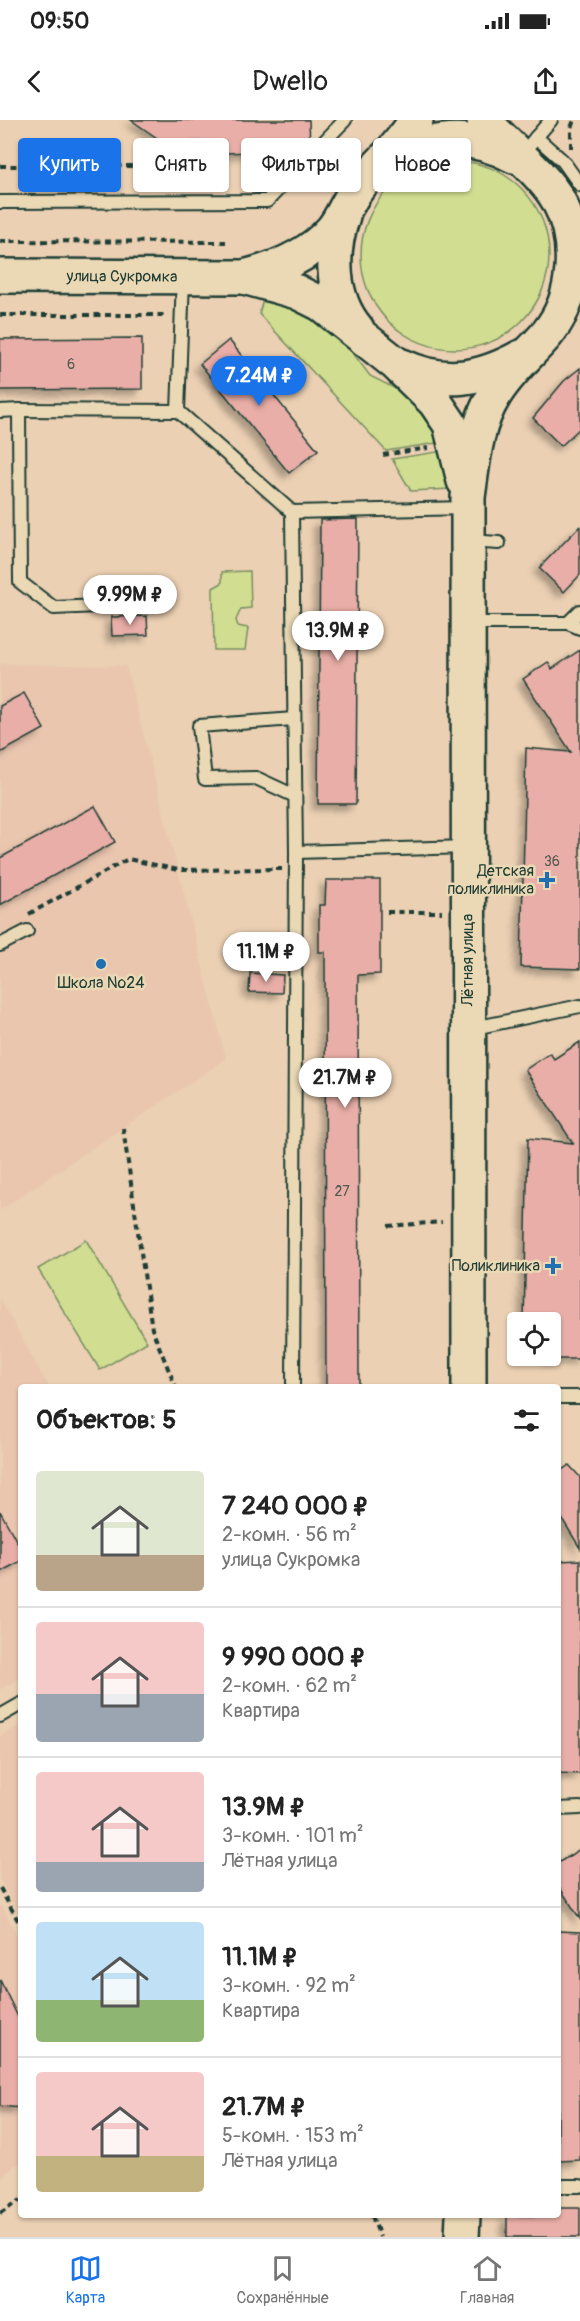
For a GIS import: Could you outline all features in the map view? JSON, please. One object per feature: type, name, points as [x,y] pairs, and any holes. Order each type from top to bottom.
[{"type":"street","points":[[402,138],[416,120]]},
{"type":"street","points":[[468,502],[481,422],[494,395],[561,313],[571,286],[574,262],[571,234],[573,202],[543,179],[527,148],[484,120]]},
{"type":"street","points":[[471,142],[498,148],[527,148]]},
{"type":"street","points":[[244,277],[288,263],[311,249],[333,229],[360,184],[373,172]]},
{"type":"street","points":[[346,206],[337,233],[334,260],[337,285],[354,325],[383,354],[414,372],[438,377],[468,378],[495,371],[537,343],[580,306]]},
{"type":"street","name":"улица Сукромка","points":[[0,276],[244,277]]},
{"type":"street","points":[[244,277],[297,292],[321,304],[418,384],[450,424],[468,502]]},
{"type":"street","name":"Лётная улица","points":[[468,502],[483,542],[468,623],[469,1384]]},
{"type":"street","points":[[462,2237],[463,2218]]},
{"type":"lane","points":[[0,202],[267,201],[345,120]]},
{"type":"lane","points":[[527,148],[549,122]]},
{"type":"lane","points":[[178,411],[183,276]]},
{"type":"lane","points":[[19,410],[20,582],[54,608],[121,605]]},
{"type":"lane","points":[[0,411],[178,411],[292,512],[468,502]]},
{"type":"lane","points":[[292,512],[296,852],[293,1384]]},
{"type":"lane","points":[[468,623],[574,625],[580,611]]},
{"type":"lane","points":[[294,719],[199,726],[205,779],[256,778],[295,796]]},
{"type":"lane","points":[[296,852],[469,847]]},
{"type":"lane","points":[[0,945],[23,925]]},
{"type":"lane","points":[[468,1030],[580,1006]]},
{"type":"lane","points":[[561,1398],[580,1397]]},
{"type":"lane","points":[[0,1716],[18,1706]]},
{"type":"lane","points":[[561,1809],[580,1808]]},
{"type":"lane","points":[[561,2186],[580,2186]]},
{"type":"path","points":[[549,122],[571,153],[571,129],[574,120]]},
{"type":"path","points":[[0,166],[133,166]]},
{"type":"path","points":[[0,241],[226,242]]},
{"type":"path","points":[[0,315],[182,315]]},
{"type":"path","points":[[382,455],[436,447]]},
{"type":"path","points":[[23,925],[128,859],[178,870],[296,869]]},
{"type":"path","points":[[387,912],[449,911]]},
{"type":"path","points":[[123,1128],[152,1329],[174,1384]]},
{"type":"path","points":[[388,1227],[446,1222]]},
{"type":"path","points":[[0,1888],[18,1921]]},
{"type":"path","points":[[0,2213],[18,2202]]},
{"type":"path","points":[[373,2218],[380,2237]]},
{"type":"shaded area","name":"Школа №24","points":[[0,664],[126,666],[226,1059],[0,1210]]},
{"type":"shaded area","points":[[0,1299],[47,1384],[18,1384],[18,1680],[0,1689]]},
{"type":"shaded area","points":[[18,1727],[18,1913],[0,1880],[0,1736]]},
{"type":"shaded area","points":[[0,1904],[18,1937],[18,2164],[0,2180]]},
{"type":"green space","points":[[471,163],[499,172],[521,189],[538,211],[545,228],[548,246],[545,282],[538,299],[521,321],[499,338],[482,345],[455,349],[428,345],[411,338],[389,321],[372,299],[365,282],[361,255],[365,228],[372,211],[386,192],[471,192]]},
{"type":"green space","points":[[264,296],[300,309],[341,337],[370,376],[410,396],[449,441],[386,451],[259,314]]},
{"type":"green space","points":[[450,450],[451,489],[411,491],[392,459]]},
{"type":"green space","points":[[250,571],[251,608],[241,609],[236,620],[238,626],[248,628],[245,650],[214,650],[213,588],[222,583],[222,572]]},
{"type":"green space","points":[[86,1240],[147,1342],[100,1370],[38,1269]]},
{"type":"building","points":[[131,120],[309,120],[310,138],[241,138],[241,152],[229,153],[229,138],[157,138]]},
{"type":"building","points":[[142,338],[142,389],[0,390],[0,339]]},
{"type":"building","points":[[229,340],[318,450],[289,473],[200,364]]},
{"type":"building","points":[[580,368],[580,428],[561,446],[533,418],[564,381]]},
{"type":"building","points":[[358,519],[356,804],[318,804],[320,520]]},
{"type":"building","points":[[580,526],[580,575],[564,592],[539,568]]},
{"type":"building","points":[[147,616],[148,635],[112,636],[111,617]]},
{"type":"building","points":[[580,650],[580,969],[521,967],[526,748],[571,752],[523,679],[548,662],[552,669]]},
{"type":"building","points":[[24,693],[44,729],[0,753],[0,706]]},
{"type":"building","points":[[95,806],[115,842],[0,905],[0,858]]},
{"type":"building","points":[[326,880],[380,880],[380,974],[358,975],[359,1384],[326,1384],[325,952],[319,952],[319,905],[325,905]]},
{"type":"building","points":[[250,973],[283,975],[282,993],[249,992]]},
{"type":"building","points":[[580,1042],[580,1359],[561,1359],[561,1312],[524,1312],[528,1138],[573,1143],[525,1070],[550,1053],[554,1059]]},
{"type":"building","points":[[569,1465],[580,1477],[580,1548],[561,1517],[561,1471]]},
{"type":"building","points":[[0,1511],[18,1544],[18,1563],[0,1572]]},
{"type":"building","points":[[580,1560],[580,1774],[561,1773],[561,1561]]},
{"type":"building","points":[[580,1849],[580,1919],[561,1890],[561,1861]]},
{"type":"building","points":[[561,1931],[580,1932],[580,2160],[561,2161]]},
{"type":"building","points":[[0,1980],[18,2017],[18,2108],[0,2106]]},
{"type":"building","points":[[561,2208],[580,2208],[580,2237],[507,2237],[507,2218],[561,2218]]},
{"type":"place","name":"Детская поликлиника","points":[[547,880]]},
{"type":"place","name":"Школа №24","points":[[101,964]]},
{"type":"place","name":"Поликлиника","points":[[553,1266]]}]
